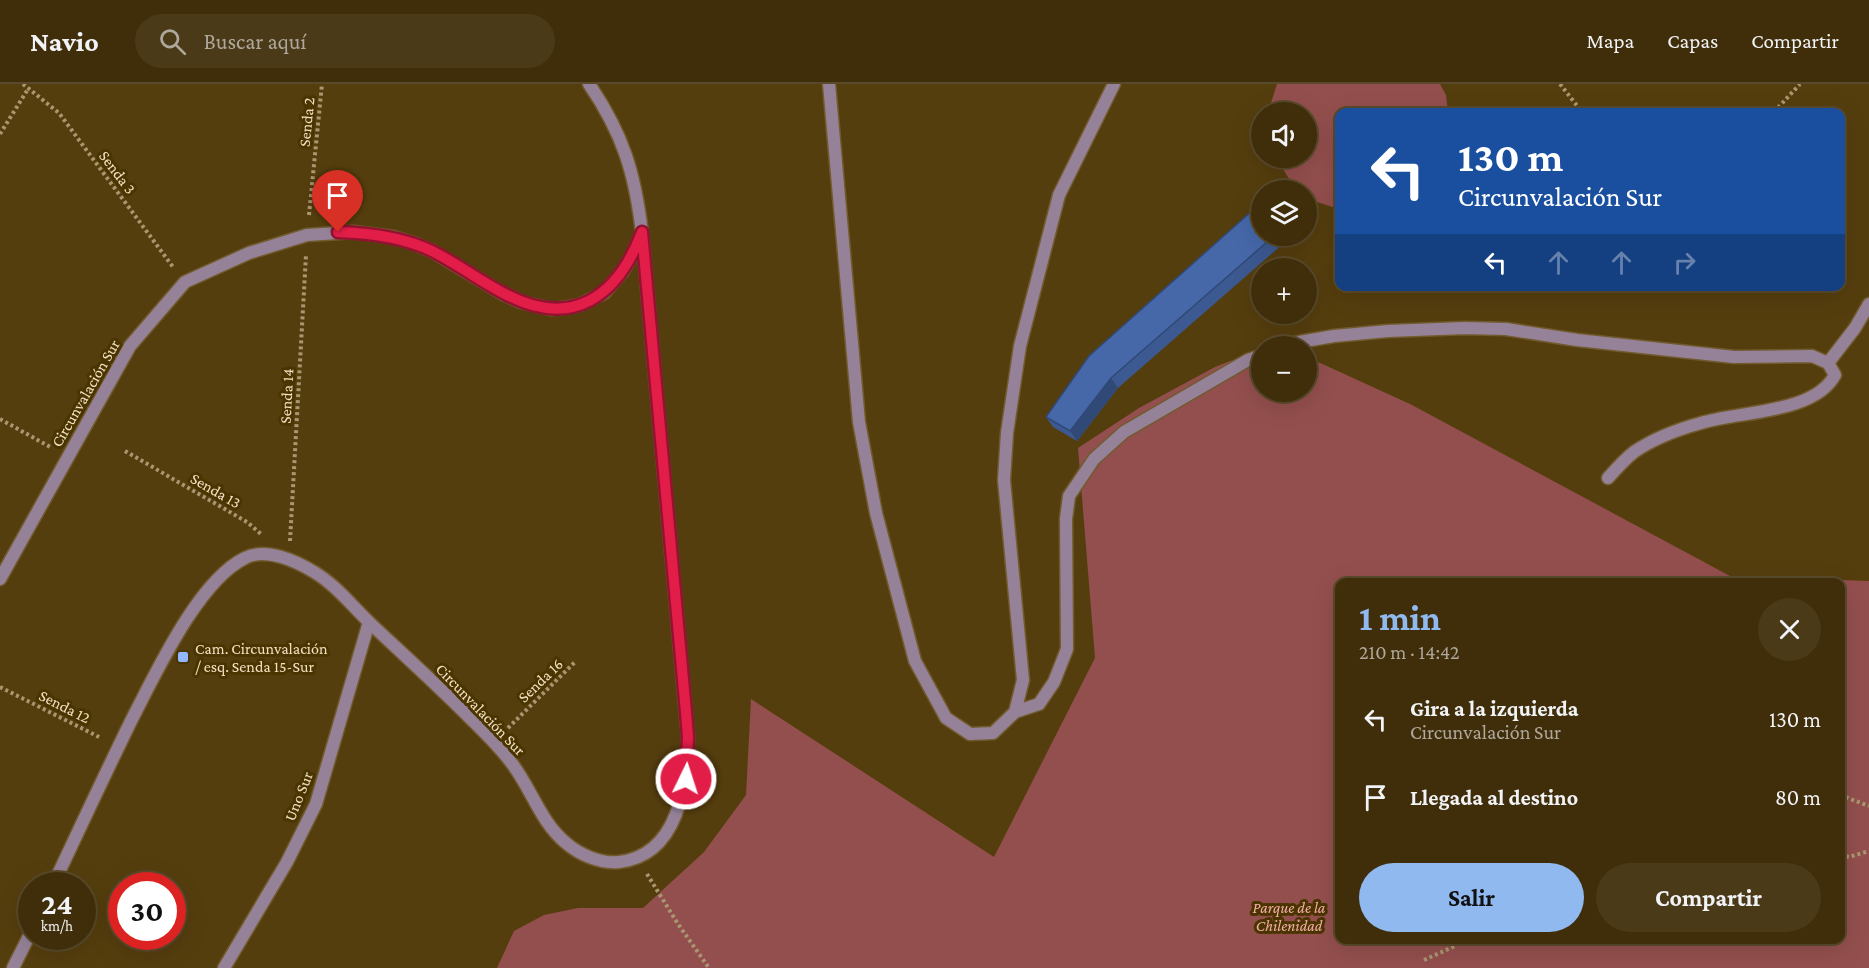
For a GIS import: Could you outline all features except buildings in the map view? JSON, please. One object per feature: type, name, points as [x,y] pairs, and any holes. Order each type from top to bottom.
[{"type":"street","points":[[589,84],[613,122],[623,143],[636,188],[642,232]]},
{"type":"street","points":[[829,84],[859,422],[876,513],[915,661],[946,718],[970,734],[993,733],[1015,712],[1039,704],[1054,682],[1067,649],[1066,519],[1069,496],[1094,459],[1124,432],[1251,359]]},
{"type":"street","points":[[1015,712],[1023,680],[1004,480],[1007,433],[1020,346],[1059,195],[1114,84]]},
{"type":"street","name":"Circunvalación Sur","points":[[0,579],[130,346],[185,282],[249,253],[307,235],[354,232],[393,237],[413,243],[432,251],[505,295],[521,302],[551,309],[579,305],[604,293],[624,271],[642,232]]},
{"type":"street","name":"Circunvalación Sur","points":[[59,872],[160,664],[199,601],[221,574],[247,556],[269,554],[289,558],[326,579],[446,693],[494,742],[523,779],[548,823],[566,843],[584,854],[614,863],[637,858],[648,853],[657,845],[678,810],[686,779],[688,737],[642,232]]},
{"type":"street","points":[[1828,363],[1855,328],[1869,304]]},
{"type":"street","points":[[1317,339],[1388,332],[1465,328],[1506,329],[1577,340],[1734,357],[1812,356],[1828,363],[1835,375],[1830,384],[1813,397],[1768,411],[1702,422],[1658,439],[1633,453],[1608,478]]},
{"type":"street","name":"Uno Sur","points":[[224,968],[287,862],[316,804],[369,622]]},
{"type":"street","points":[[13,968],[22,950]]},
{"type":"path","name":"Senda 3","points":[[23,84],[59,113],[185,282]]},
{"type":"path","name":"Senda 2","points":[[307,235],[322,84]]},
{"type":"path","points":[[1560,84],[1580,108]]},
{"type":"path","points":[[1778,108],[1800,84]]},
{"type":"path","points":[[0,134],[28,88]]},
{"type":"path","name":"Senda 14","points":[[289,558],[307,235]]},
{"type":"path","points":[[0,419],[68,457]]},
{"type":"path","name":"Senda 13","points":[[125,451],[247,522],[289,558]]},
{"type":"path","name":"Senda 16","points":[[494,742],[576,661]]},
{"type":"path","name":"Senda 12","points":[[0,687],[119,746]]},
{"type":"path","points":[[1845,797],[1869,806]]},
{"type":"path","points":[[1845,856],[1869,851]]},
{"type":"path","points":[[637,858],[678,924],[709,968]]},
{"type":"path","points":[[1424,960],[1457,944]]},
{"type":"green space","points":[[1277,84],[1440,84],[1446,95],[1448,108],[1335,108],[1335,208],[1317,202],[1317,180],[1290,180],[1282,168],[1317,168],[1317,102],[1271,102]]},
{"type":"green space","name":"Parque de la Chilenidad","points":[[1251,353],[1251,402],[1317,402],[1317,362],[1410,404],[1730,576],[1786,578],[1335,578],[1335,944],[1845,944],[1845,580],[1869,581],[1869,968],[497,968],[514,931],[544,915],[578,908],[643,908],[704,852],[746,795],[751,699],[994,857],[1095,658],[1078,448],[1139,408],[1215,367]]},
{"type":"place","name":"Cam. Circunvalación / esq. Senda 15-Sur","points":[[183,657]]},
{"type":"route","points":[[338,232],[393,237],[413,243],[432,251],[505,295],[521,302],[551,309],[579,305],[604,293],[624,271],[642,232],[686,712],[688,737],[686,779]]}]
